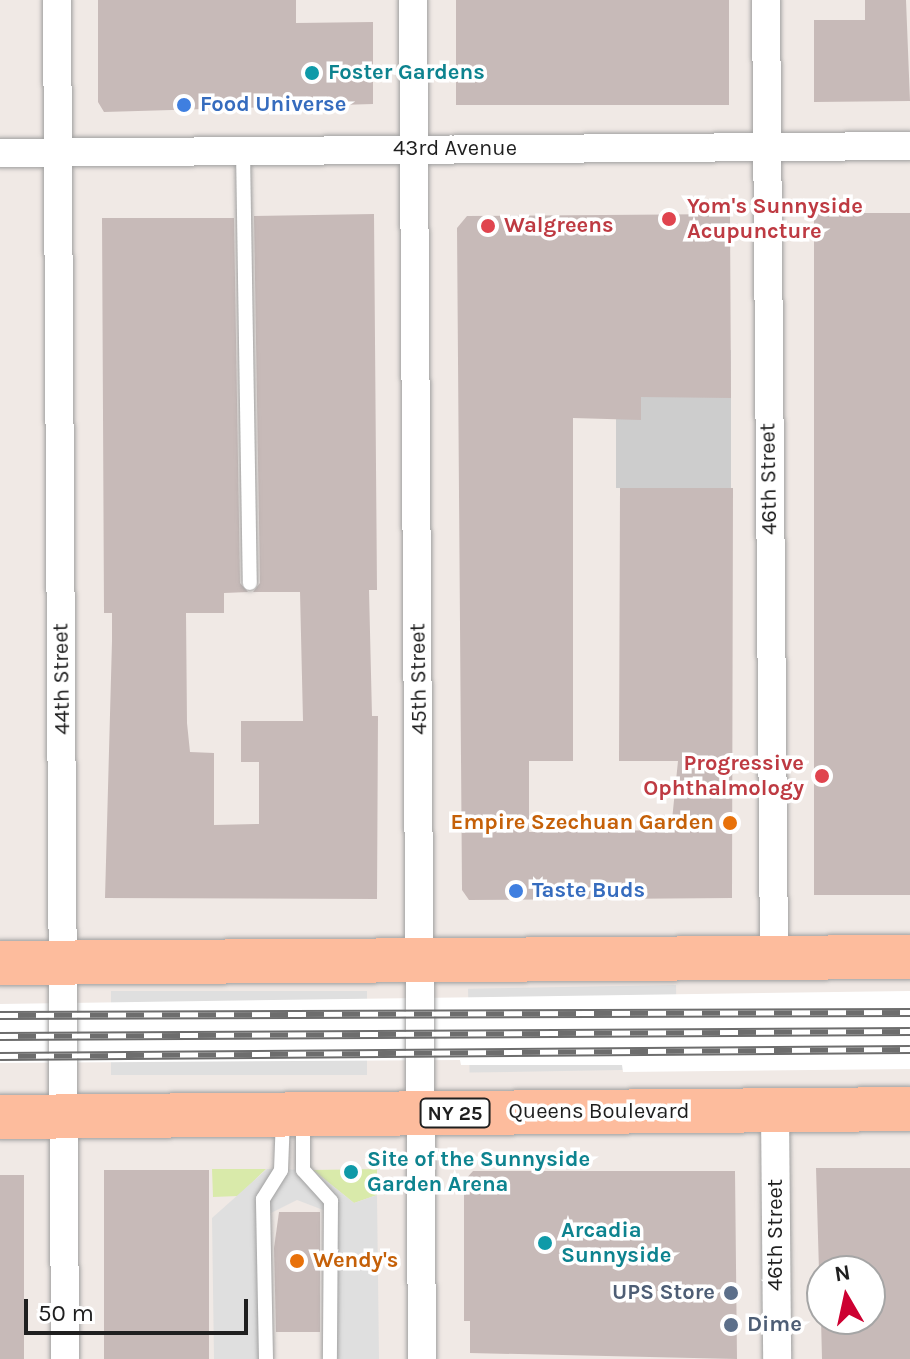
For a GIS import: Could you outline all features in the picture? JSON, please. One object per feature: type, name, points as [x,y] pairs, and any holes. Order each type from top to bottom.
[{"type":"main road","points":[[0,963],[910,957]]},
{"type":"main road","name":"Queens Boulevard","points":[[0,1117],[910,1109]]},
{"type":"street","name":"44th Street","points":[[57,0],[65,1359]]},
{"type":"street","name":"45th Street","points":[[413,0],[422,961],[422,1359]]},
{"type":"street","name":"46th Street","points":[[766,0],[774,958]]},
{"type":"street","name":"43rd Avenue","points":[[0,153],[910,146]]},
{"type":"street","name":"46th Street","points":[[775,1111],[777,1359]]},
{"type":"lane","points":[[243,151],[250,583]]},
{"type":"lane","points":[[266,1359],[263,1199],[281,1170],[293,1114]]},
{"type":"lane","points":[[293,1114],[303,1170],[331,1201],[330,1359]]},
{"type":"shaded area","points":[[616,350],[731,350],[731,488],[616,488]]},
{"type":"shaded area","points":[[676,985],[677,1069],[469,1073],[468,989]]},
{"type":"shaded area","points":[[111,991],[367,991],[367,1075],[111,1075]]},
{"type":"shaded area","points":[[267,1169],[313,1170],[354,1203],[377,1195],[379,1359],[324,1359],[326,1211],[297,1200],[271,1213],[271,1359],[214,1359],[212,1218]]},
{"type":"green space","points":[[212,1169],[266,1169],[238,1196],[213,1197]]},
{"type":"green space","points":[[377,1169],[377,1195],[354,1203],[313,1170]]},
{"type":"pier","points":[[910,991],[910,1069],[623,1072],[622,1065],[461,1065],[460,1060],[0,1063],[0,1004]]},
{"type":"building","points":[[98,0],[296,0],[296,23],[373,22],[373,104],[104,112],[98,102]]},
{"type":"building","points":[[456,0],[729,0],[729,105],[456,105]]},
{"type":"building","points":[[865,0],[906,0],[910,101],[814,102],[814,20],[865,20]]},
{"type":"building","points":[[814,213],[910,213],[910,895],[814,895]]},
{"type":"building","points":[[374,214],[377,590],[369,590],[372,716],[378,716],[377,899],[105,898],[112,613],[104,613],[102,218],[234,218],[240,583],[248,592],[224,593],[224,613],[186,613],[190,752],[214,753],[214,825],[259,824],[259,762],[241,762],[241,721],[303,721],[300,592],[253,592],[260,583],[254,216]]},
{"type":"building","points":[[730,214],[731,398],[641,397],[641,420],[573,418],[573,761],[529,761],[529,832],[671,830],[678,761],[619,761],[620,488],[733,488],[732,898],[469,900],[462,890],[457,228],[467,216]]},
{"type":"building","points":[[816,1168],[910,1168],[910,1359],[822,1359],[821,1335],[886,1335],[886,1255],[819,1255]]},
{"type":"building","points":[[104,1170],[209,1170],[209,1359],[104,1359]]},
{"type":"building","points":[[473,1171],[735,1171],[737,1359],[470,1353],[470,1321],[464,1321],[464,1181]]},
{"type":"building","points":[[0,1175],[24,1175],[24,1359],[0,1359]]},
{"type":"building","name":"Wendy's","points":[[279,1212],[320,1212],[320,1332],[276,1332],[274,1248]]},
{"type":"railway","points":[[0,1015],[910,1012]]},
{"type":"railway","points":[[0,1036],[910,1031]]},
{"type":"railway","points":[[0,1056],[910,1049]]},
{"type":"place","name":"Foster Gardens","points":[[312,73]]},
{"type":"place","name":"Food Universe","points":[[184,105]]},
{"type":"place","name":"Yom's Sunnyside Acupuncture","points":[[669,219]]},
{"type":"place","name":"Walgreens","points":[[488,226]]},
{"type":"place","name":"Progressive Ophthalmology","points":[[822,776]]},
{"type":"place","name":"Empire Szechuan Garden","points":[[730,823]]},
{"type":"place","name":"Taste Buds","points":[[516,891]]},
{"type":"place","name":"Site of the Sunnyside Garden Arena","points":[[351,1172]]},
{"type":"place","name":"Arcadia Sunnyside","points":[[545,1243]]},
{"type":"place","name":"Wendy's","points":[[297,1261]]},
{"type":"place","name":"UPS Store","points":[[731,1293]]},
{"type":"place","name":"Dime","points":[[731,1325]]}]
